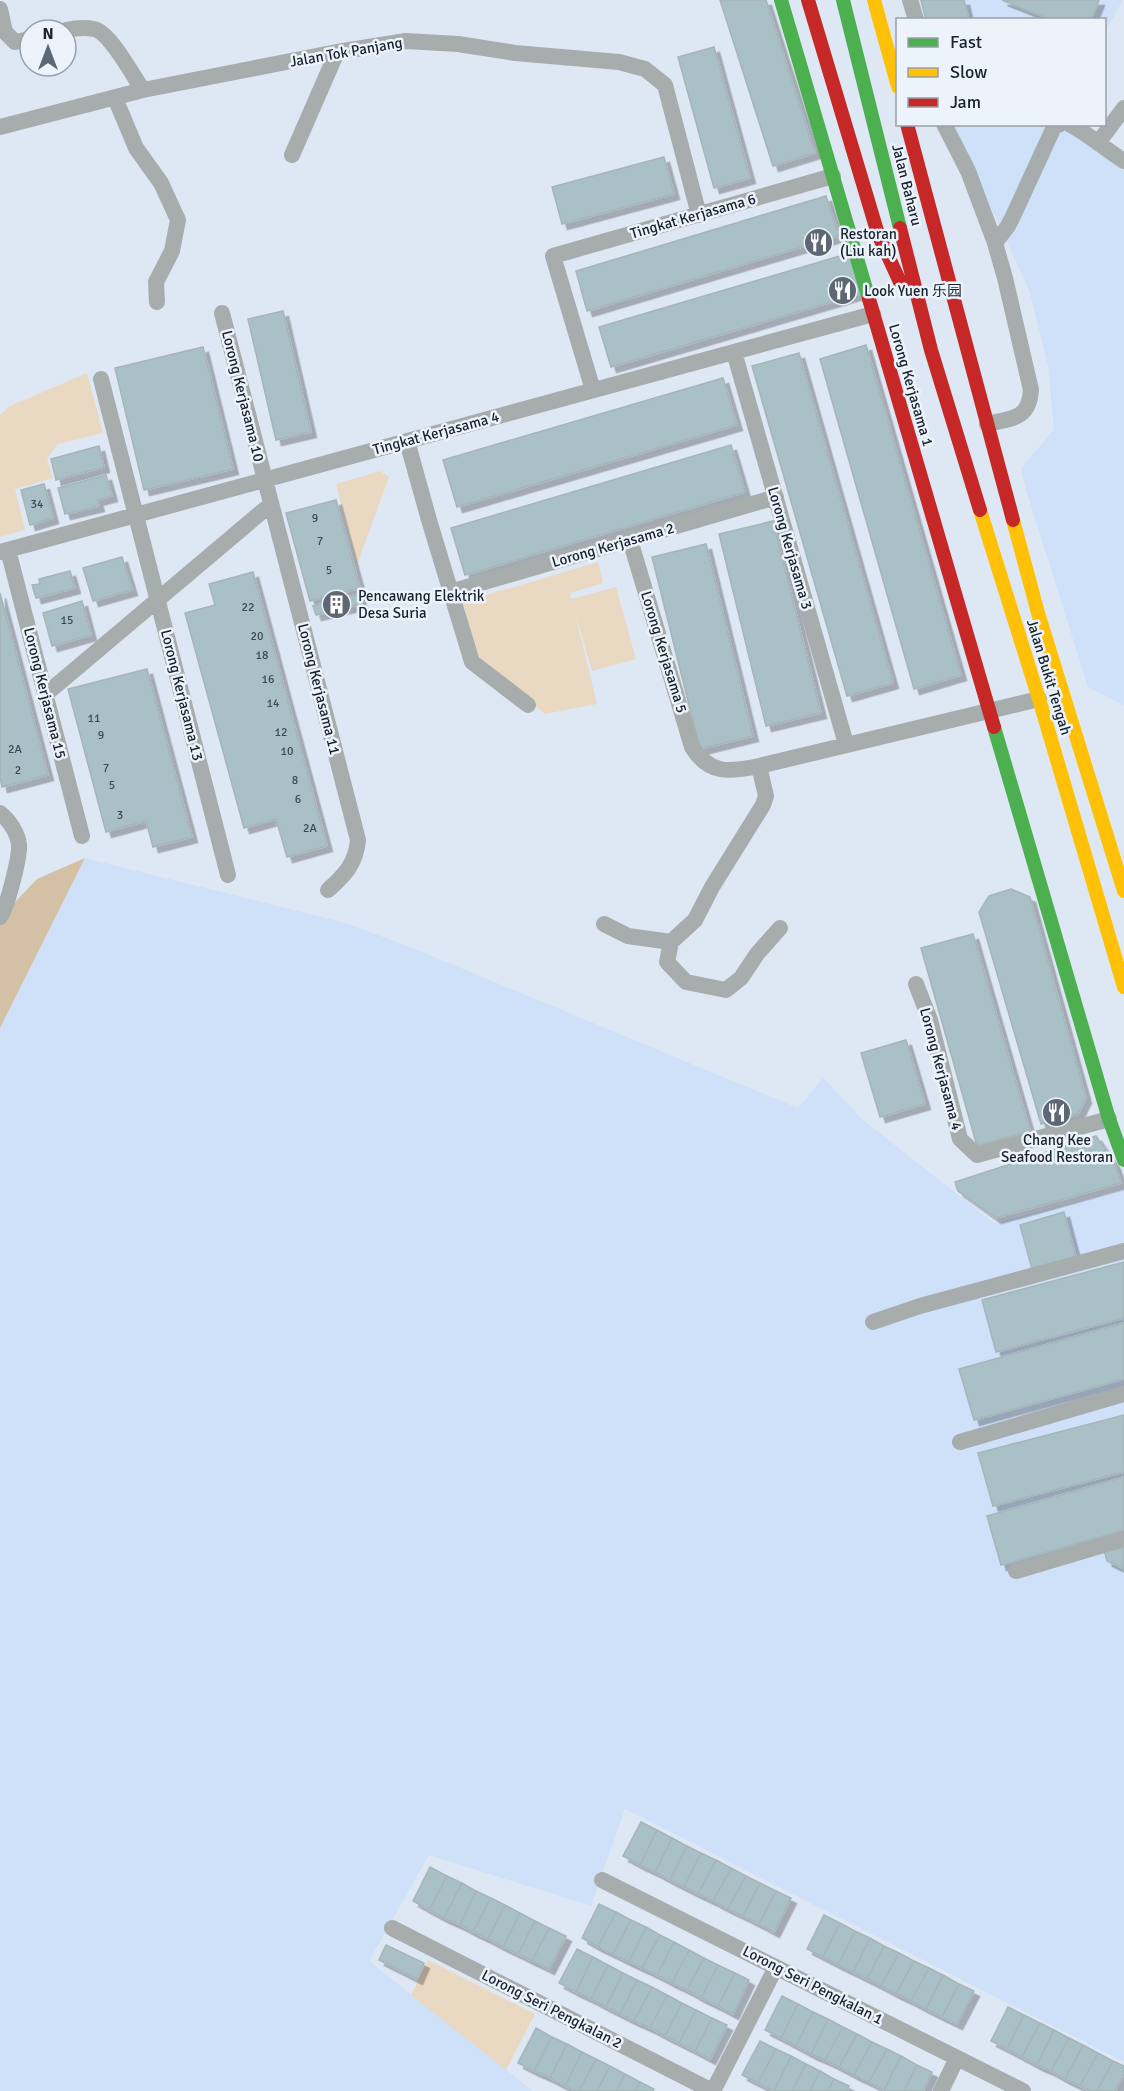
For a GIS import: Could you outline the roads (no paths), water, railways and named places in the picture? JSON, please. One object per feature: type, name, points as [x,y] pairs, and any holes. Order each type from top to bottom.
[{"type":"main road","name":"Lorong Kerjasama 1","points":[[781,0],[1109,1119],[1124,1160]]},
{"type":"main road","points":[[808,0],[878,234],[931,350]]},
{"type":"main road","name":"Jalan Baharu","points":[[843,0],[940,379]]},
{"type":"main road","points":[[874,0],[896,83]]},
{"type":"main road","name":"Jalan Baharu","points":[[908,126],[978,393]]},
{"type":"main road","points":[[957,261],[978,393]]},
{"type":"main road","name":"Jalan Bukit Tengah","points":[[940,379],[1039,699],[1124,987]]},
{"type":"main road","name":"Jalan Bukit Tengah","points":[[978,393],[1041,624],[1124,891]]},
{"type":"street","points":[[910,0],[915,18]]},
{"type":"street","points":[[0,9],[5,32],[15,42],[18,41]]},
{"type":"street","points":[[78,28],[96,29],[108,37],[143,90]]},
{"type":"street","name":"Jalan Tok Panjang","points":[[0,127],[143,90],[337,52],[406,41],[458,44],[515,53],[619,63],[645,69],[665,85],[699,214]]},
{"type":"street","points":[[292,155],[337,52]]},
{"type":"street","points":[[115,98],[136,148],[161,183],[178,220],[172,251],[156,282],[157,302]]},
{"type":"street","points":[[1098,143],[1124,108]]},
{"type":"street","points":[[945,126],[968,171],[995,243],[1031,390],[1030,402],[1019,417],[987,424]]},
{"type":"street","points":[[995,243],[1008,226],[1056,126]]},
{"type":"street","points":[[1073,126],[1124,161]]},
{"type":"street","name":"Tingkat Kerjasama 6","points":[[593,390],[553,256],[833,176]]},
{"type":"street","name":"Lorong Kerjasama 10","points":[[222,313],[265,480]]},
{"type":"street","name":"Tingkat Kerjasama 4","points":[[4,551],[873,314]]},
{"type":"street","name":"Lorong Kerjasama 3","points":[[734,352],[846,744]]},
{"type":"street","name":"Lorong Kerjasama 13","points":[[101,379],[228,875]]},
{"type":"street","points":[[407,441],[472,662],[528,705]]},
{"type":"street","name":"Lorong Kerjasama 11","points":[[265,480],[358,840],[352,864],[345,875],[328,890]]},
{"type":"street","name":"Lorong Kerjasama 2","points":[[450,592],[776,498]]},
{"type":"street","points":[[46,694],[271,504]]},
{"type":"street","name":"Lorong Kerjasama 5","points":[[630,540],[692,747],[704,761],[715,768],[727,771],[759,766]]},
{"type":"street","name":"Lorong Kerjasama 15","points":[[4,551],[46,694],[82,836]]},
{"type":"street","points":[[780,928],[757,954],[741,978],[726,990],[686,982],[667,962],[671,942],[695,920],[712,887],[763,805],[766,796],[759,766],[1039,699]]},
{"type":"street","points":[[0,813],[11,825],[19,845],[8,900],[0,917]]},
{"type":"street","points":[[604,924],[627,936],[671,942]]},
{"type":"street","name":"Lorong Kerjasama 4","points":[[916,984],[930,1020],[960,1139],[977,1155],[1109,1119]]},
{"type":"street","points":[[873,1322],[920,1306],[1124,1251]]},
{"type":"street","points":[[960,1442],[1124,1394]]},
{"type":"street","points":[[1016,1571],[1124,1539]]},
{"type":"street","name":"Lorong Seri Pengkalan 1","points":[[602,1880],[1023,2091]]},
{"type":"street","name":"Lorong Seri Pengkalan 2","points":[[392,1928],[712,2091]]},
{"type":"street","points":[[712,2091],[776,1967]]},
{"type":"street","points":[[941,2091],[957,2058]]},
{"type":"place","name":"Restoran (Liu kah)","points":[[819,243]]},
{"type":"place","name":"Look Yuen 乐园","points":[[843,291]]},
{"type":"place","name":"Pencawang Elektrik Desa Suria","points":[[337,605]]},
{"type":"place","name":"Chang Kee Seafood Restoran","points":[[1057,1113]]}]
